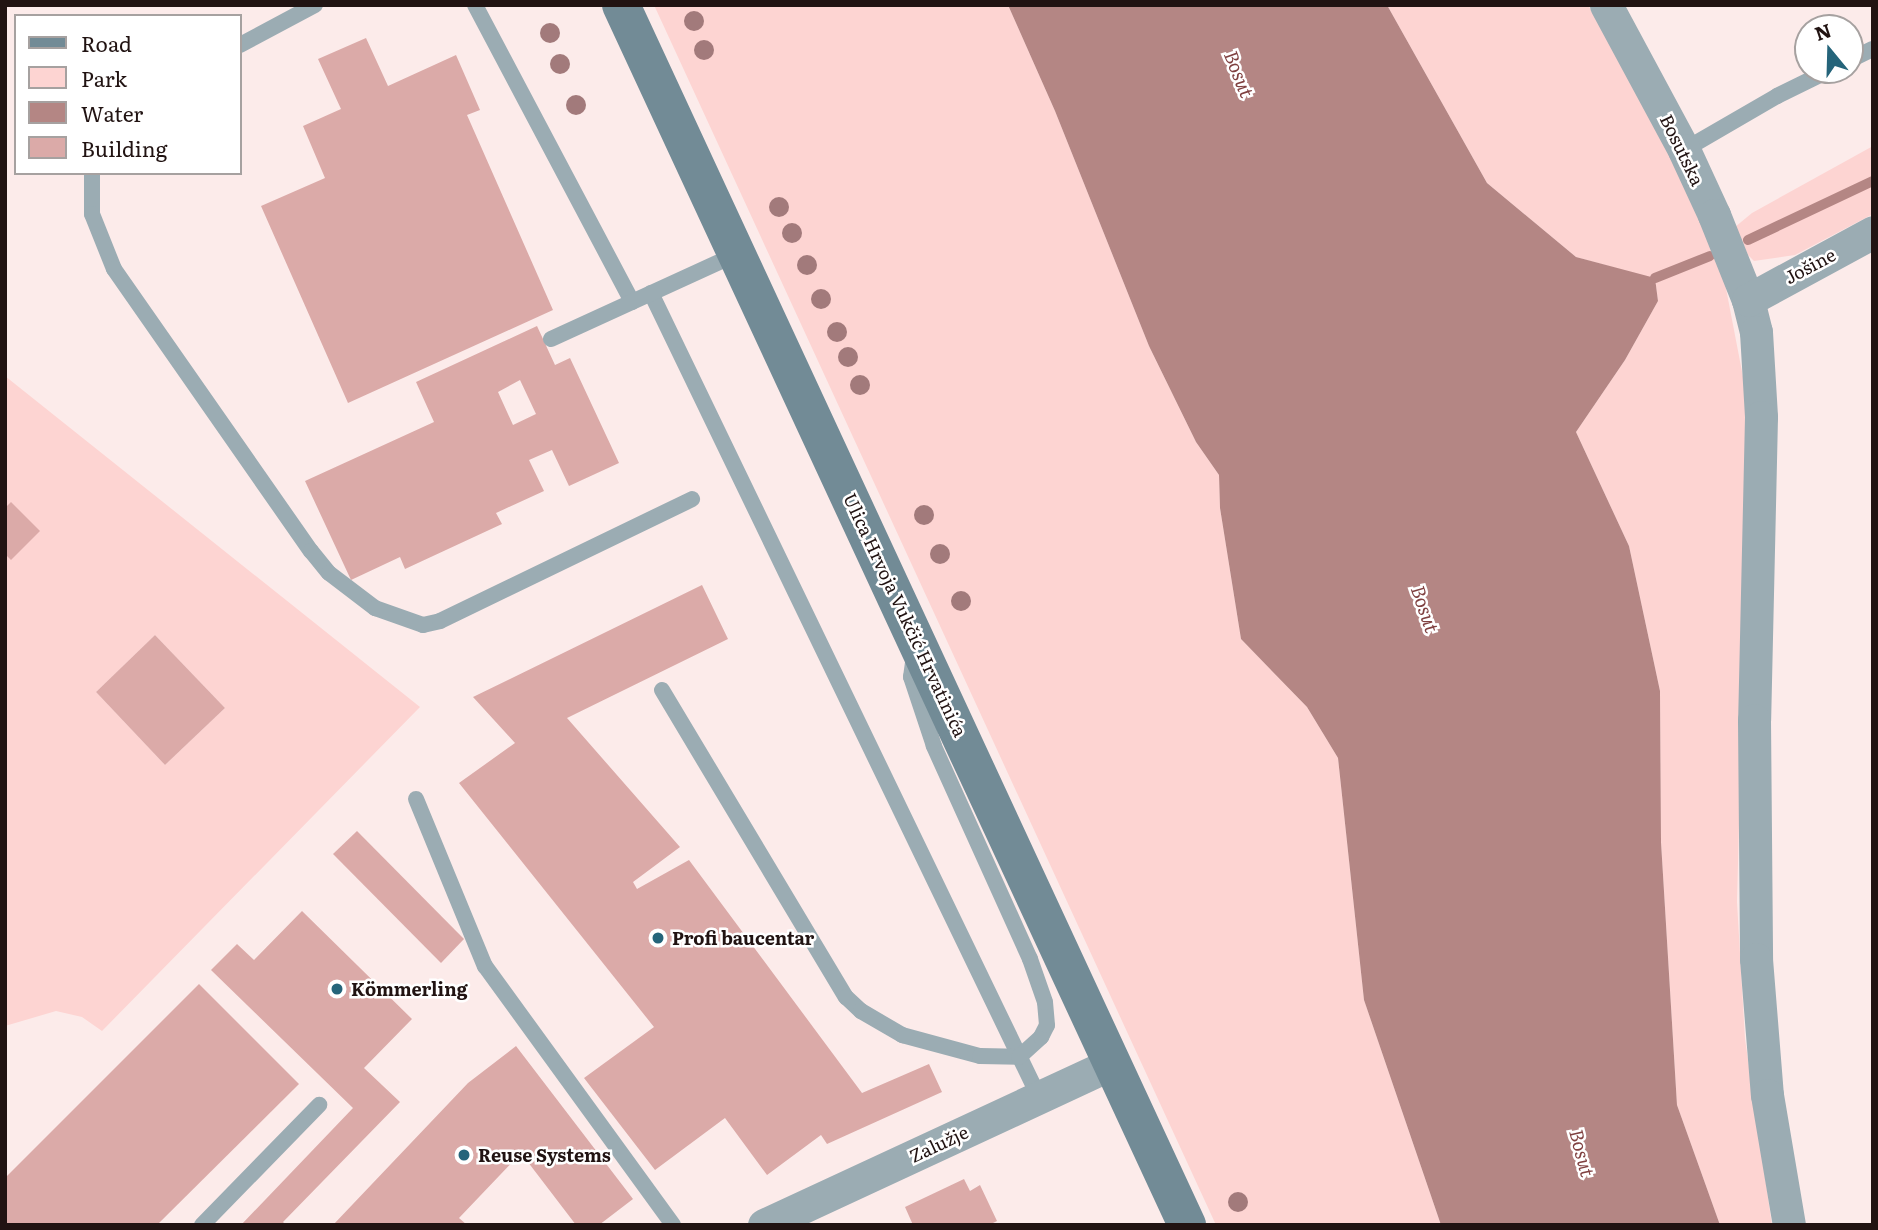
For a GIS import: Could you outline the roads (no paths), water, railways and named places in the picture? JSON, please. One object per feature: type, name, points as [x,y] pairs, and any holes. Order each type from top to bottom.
[{"type":"main road","name":"Ulica Hrvoja Vukčić Hrvatinića","points":[[621,5],[1187,1225]]},
{"type":"street","name":"Bosutska","points":[[1606,5],[1684,150],[1748,300],[1756,332],[1761,417],[1754,720],[1756,958],[1767,1095],[1789,1225]]},
{"type":"street","name":"Jošine","points":[[1748,300],[1873,232]]},
{"type":"street","name":"Zalužje","points":[[764,1225],[1113,1063]]},
{"type":"lane","points":[[242,44],[315,5]]},
{"type":"lane","points":[[475,5],[632,302]]},
{"type":"lane","points":[[1684,150],[1801,84]]},
{"type":"lane","points":[[92,175],[92,214],[114,269],[311,551],[329,573],[375,608],[423,625],[440,621],[692,499]]},
{"type":"lane","points":[[551,339],[737,254]]},
{"type":"lane","points":[[651,293],[1039,1097]]},
{"type":"lane","points":[[662,690],[846,997],[861,1011],[902,1035],[980,1056],[1019,1057],[1041,1037],[1047,1025],[1045,1002],[1030,959],[934,746],[911,677],[917,642]]},
{"type":"lane","points":[[416,799],[485,966],[673,1225]]},
{"type":"lane","points":[[202,1225],[319,1105]]},
{"type":"water","name":"Bosut","points":[[1008,5],[1387,5],[1487,183],[1576,257],[1655,278],[1658,301],[1625,360],[1576,432],[1629,546],[1660,691],[1661,842],[1677,1105],[1720,1225],[1441,1225],[1364,1000],[1338,758],[1307,707],[1241,639],[1220,508],[1219,475],[1196,442],[1149,346],[1055,111]]},
{"type":"waterway","points":[[1748,240],[1873,181]]},
{"type":"waterway","points":[[1655,278],[1710,256]]},
{"type":"place","name":"Profi baucentar","points":[[658,938]]},
{"type":"place","name":"Kömmerling","points":[[337,989]]},
{"type":"place","name":"Reuse Systems","points":[[464,1155]]}]
